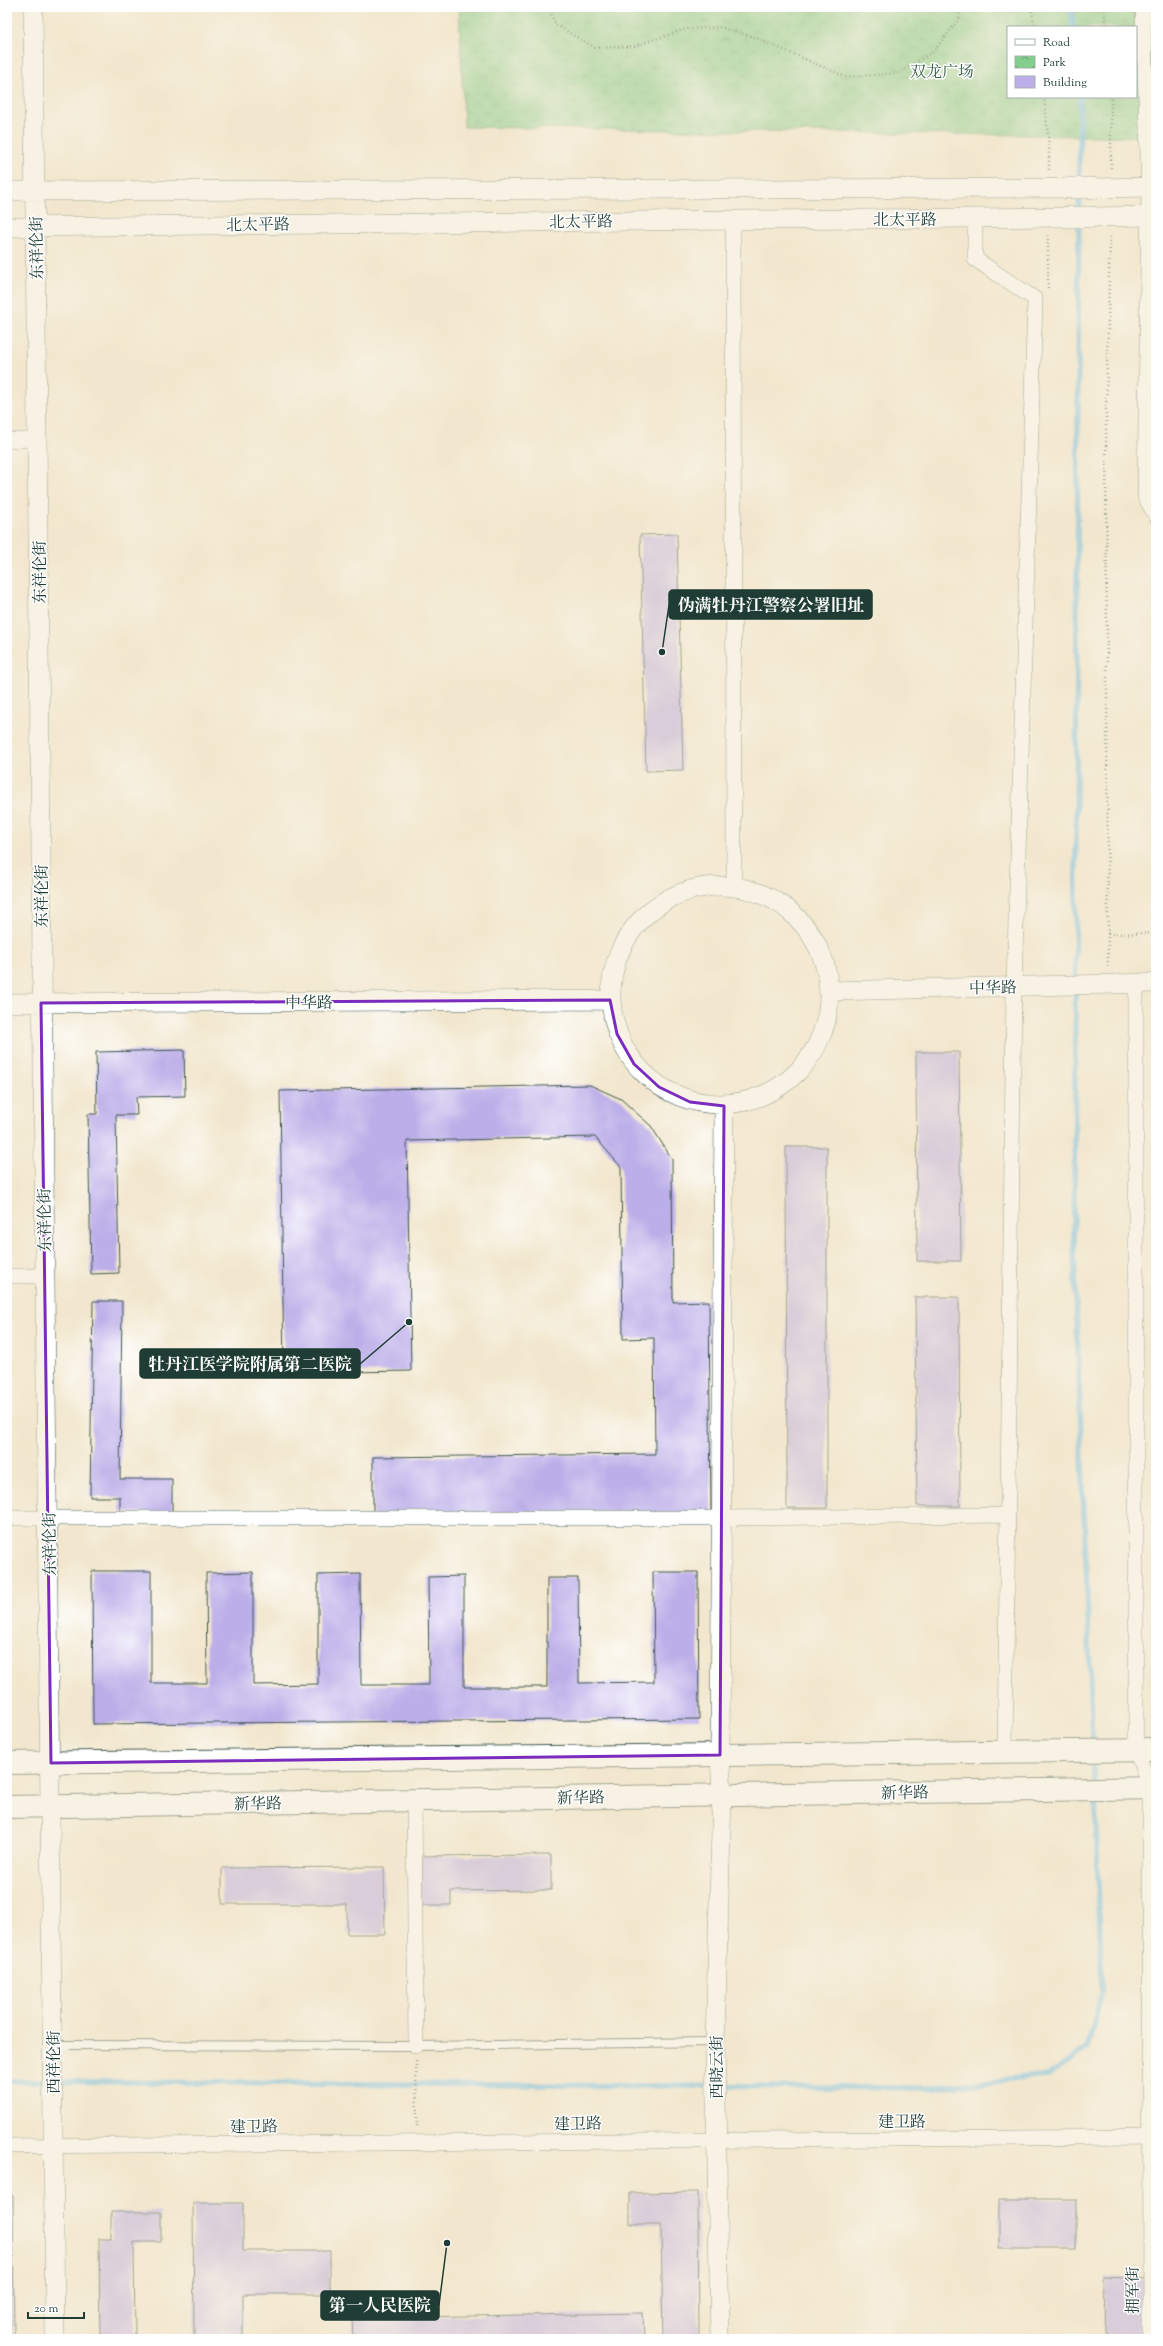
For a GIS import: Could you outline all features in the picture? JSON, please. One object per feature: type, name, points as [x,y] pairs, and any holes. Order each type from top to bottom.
[{"type":"main road","name":"北太平路","points":[[1067,188],[1101,188]]},
{"type":"main road","name":"北太平路","points":[[1067,217],[1101,217]]},
{"type":"main road","points":[[7,1763],[1146,1750]]},
{"type":"main road","name":"新华路","points":[[7,1807],[1153,1788]]},
{"type":"street","name":"东祥伦街","points":[[33,7],[38,440],[41,1003],[52,1784]]},
{"type":"street","points":[[1143,7],[1153,187],[1145,497],[1156,516]]},
{"type":"street","name":"北太平路","points":[[1101,188],[1153,187]]},
{"type":"street","name":"北太平路","points":[[7,191],[1067,188]]},
{"type":"street","name":"北太平路","points":[[1101,217],[1152,216]]},
{"type":"street","name":"北太平路","points":[[7,227],[1067,217]]},
{"type":"street","points":[[975,218],[975,259],[1035,300],[1014,986],[1005,1752]]},
{"type":"street","points":[[733,220],[734,887]]},
{"type":"street","points":[[7,440],[38,440]]},
{"type":"street","points":[[724,885],[759,892],[787,908],[810,931],[824,959],[830,991],[826,1025],[812,1057],[788,1082],[758,1099],[724,1106],[690,1102],[659,1087],[634,1064],[617,1034],[610,1000],[615,964],[618,957],[631,932],[656,906],[688,890],[724,885]]},
{"type":"street","name":"中华路","points":[[830,991],[1156,983]]},
{"type":"street","points":[[1136,984],[1146,1750],[1153,1788]]},
{"type":"street","name":"中华路","points":[[7,1003],[610,1000]]},
{"type":"street","name":"西晓云街","points":[[720,2339],[716,2042],[722,1795],[720,1755],[723,1518],[724,1106]]},
{"type":"street","points":[[7,1276],[45,1276]]},
{"type":"street","points":[[7,1518],[723,1518],[1008,1515]]},
{"type":"street","name":"西祥伦街","points":[[52,1784],[55,2339]]},
{"type":"street","name":"拥军街","points":[[1150,2339],[1153,1788]]},
{"type":"street","points":[[414,1800],[416,2046]]},
{"type":"street","name":"建卫路","points":[[7,2146],[1150,2137]]},
{"type":"lane","points":[[53,2045],[416,2046],[716,2042]]},
{"type":"path","points":[[548,7],[556,25],[596,48],[634,46],[686,29],[719,28],[754,37],[846,77],[900,73],[934,51],[959,19],[961,7]]},
{"type":"path","points":[[1031,7],[1035,26]]},
{"type":"path","points":[[1104,7],[1106,26]]},
{"type":"path","points":[[1101,188],[1111,98]]},
{"type":"path","points":[[1101,217],[1106,408],[1108,984]]},
{"type":"path","points":[[1108,934],[1156,933]]},
{"type":"path","points":[[416,2046],[418,2143]]},
{"type":"highlighted area","points":[[610,1000],[617,1034],[634,1064],[659,1087],[690,1102],[724,1106],[720,1755],[51,1763],[41,1003]]},
{"type":"green space","name":"双龙广场","points":[[459,7],[1156,7],[1156,137],[464,127]]},
{"type":"building","points":[[677,534],[683,770],[646,771],[640,535]]},
{"type":"building","points":[[184,1050],[185,1096],[136,1097],[137,1115],[116,1115],[119,1273],[91,1274],[88,1114],[97,1114],[96,1052]]},
{"type":"building","points":[[916,1052],[959,1052],[961,1261],[917,1261]]},
{"type":"building","points":[[590,1085],[621,1099],[651,1126],[672,1159],[673,1302],[709,1301],[711,1514],[373,1518],[373,1457],[655,1454],[654,1338],[623,1339],[621,1167],[595,1137],[407,1141],[411,1371],[284,1373],[280,1091]]},
{"type":"building","points":[[786,1147],[827,1147],[827,1508],[787,1508]]},
{"type":"building","points":[[915,1297],[959,1297],[960,1506],[917,1506]]},
{"type":"building","points":[[93,1301],[122,1301],[120,1479],[172,1479],[172,1513],[120,1512],[120,1497],[90,1497]]},
{"type":"building","points":[[92,1571],[151,1571],[151,1683],[207,1683],[206,1573],[253,1572],[253,1685],[318,1684],[318,1575],[360,1574],[361,1685],[429,1685],[428,1577],[464,1576],[464,1687],[547,1687],[547,1578],[578,1578],[579,1683],[654,1682],[653,1572],[698,1572],[699,1719],[93,1724]]},
{"type":"building","points":[[551,1855],[551,1890],[451,1891],[451,1905],[418,1905],[417,1856]]},
{"type":"building","points":[[384,1867],[385,1934],[347,1934],[347,1904],[222,1904],[222,1868]]},
{"type":"building","points":[[698,2192],[699,2339],[663,2339],[661,2224],[630,2224],[630,2193]]},
{"type":"building","points":[[7,2196],[13,2196],[14,2339],[7,2339]]},
{"type":"building","points":[[999,2199],[1076,2199],[1076,2248],[999,2248]]},
{"type":"building","points":[[193,2203],[243,2203],[243,2251],[330,2251],[330,2294],[243,2294],[243,2339],[194,2339]]},
{"type":"building","points":[[111,2212],[161,2212],[161,2242],[134,2242],[135,2339],[100,2339],[99,2239],[111,2239]]},
{"type":"building","points":[[1105,2277],[1148,2279],[1146,2339],[1104,2339]]},
{"type":"building","points":[[643,2313],[644,2339],[353,2339],[352,2318]]},
{"type":"waterway","points":[[1071,7],[1073,26]]},
{"type":"waterway","points":[[1079,184],[1080,98]]},
{"type":"waterway","points":[[1079,193],[1074,1250],[1093,1746]]},
{"type":"waterway","points":[[1093,1754],[1094,1784]]},
{"type":"waterway","points":[[7,2081],[926,2088],[1048,2076],[1087,2048],[1102,1991],[1095,1792]]},
{"type":"place","name":"伪满牡丹江警察公署旧址","points":[[662,652]]},
{"type":"place","name":"牡丹江医学院附属第二医院","points":[[409,1322]]},
{"type":"place","name":"第一人民医院","points":[[447,2243]]}]
